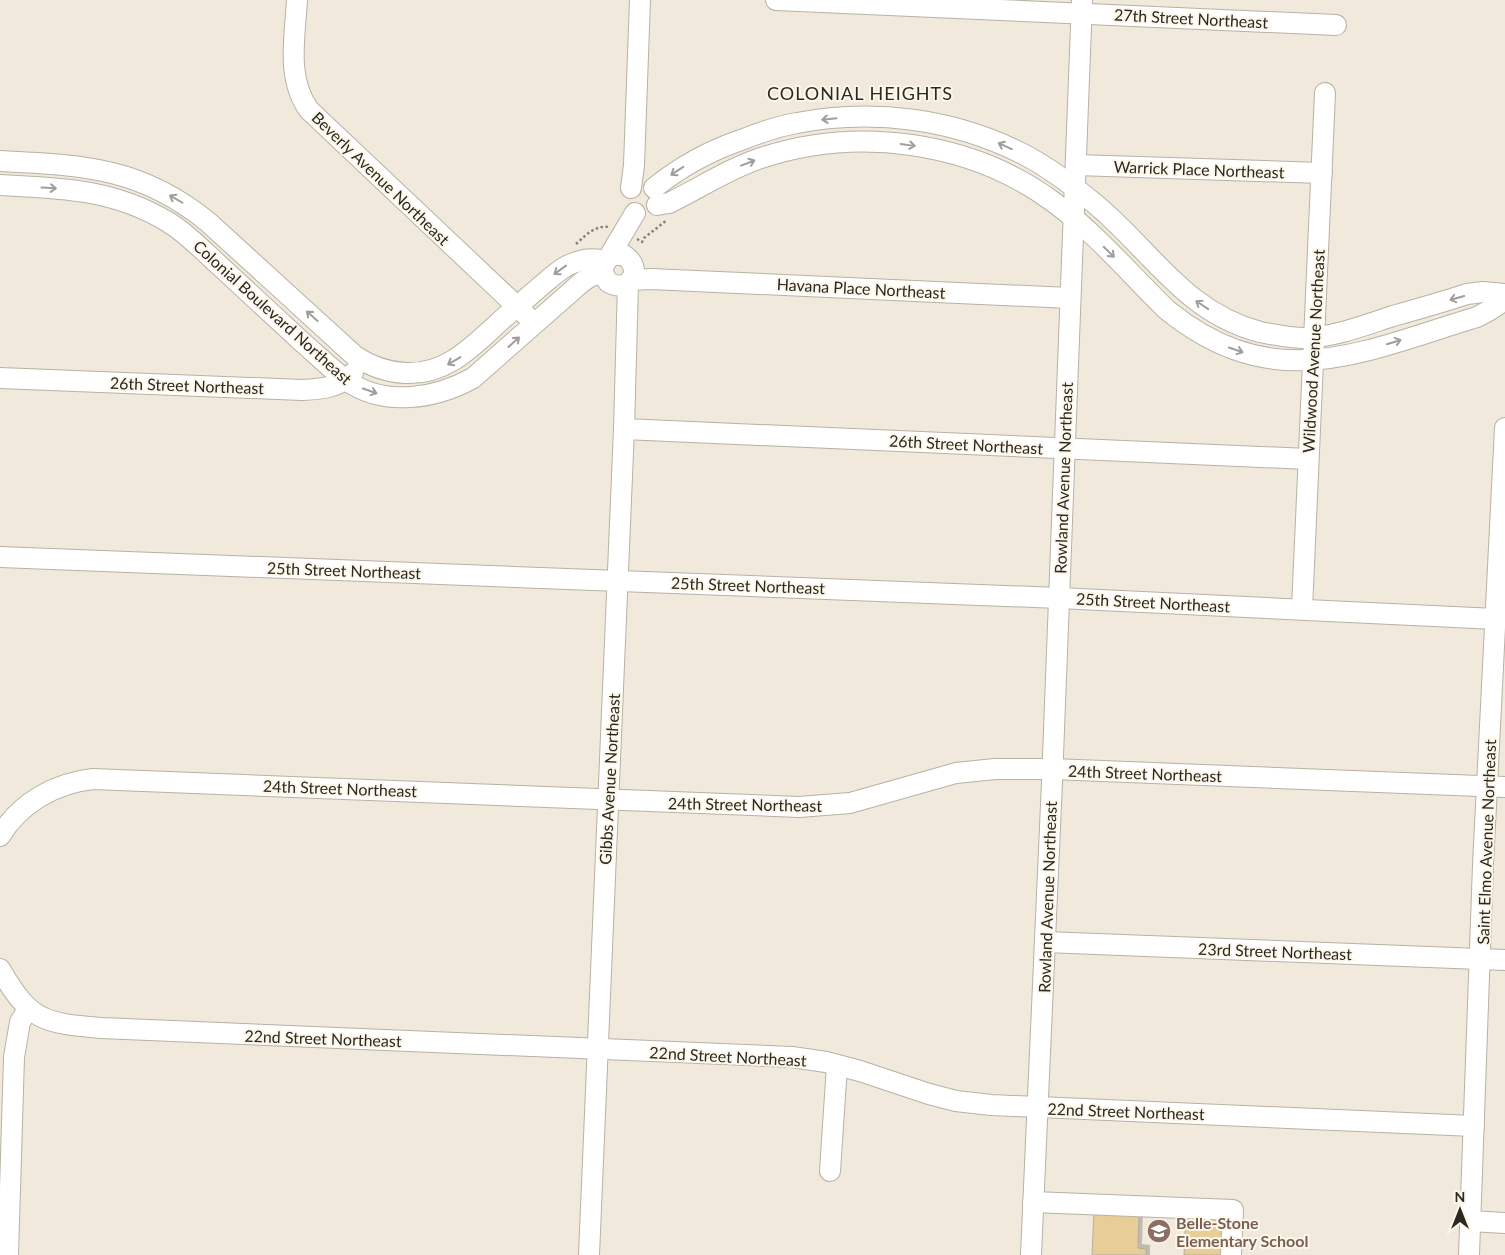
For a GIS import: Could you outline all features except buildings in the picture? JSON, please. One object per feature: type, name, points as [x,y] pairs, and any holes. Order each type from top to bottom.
[{"type":"street","name":"Beverly Avenue Northeast","points":[[297,0],[294,67],[298,92],[309,110],[535,323]]},
{"type":"street","points":[[640,0],[634,165],[648,201]]},
{"type":"street","name":"27th Street Northeast","points":[[776,0],[1082,6],[1336,25]]},
{"type":"street","name":"Rowland Avenue Northeast","points":[[1031,1255],[1082,6]]},
{"type":"street","name":"Wildwood Avenue Northeast","points":[[1302,609],[1325,93]]},
{"type":"street","points":[[859,117],[860,142]]},
{"type":"street","points":[[609,262],[629,259],[632,284],[608,282],[609,262],[648,201],[671,175],[723,146],[798,122],[830,118],[891,118],[928,122],[974,134],[1025,155],[1061,178],[1110,218],[1184,292],[1206,308],[1232,322],[1260,332],[1290,337],[1313,337],[1348,330],[1472,293],[1505,294]]},
{"type":"street","points":[[648,201],[669,203],[719,176],[760,158],[813,146],[860,142],[900,143],[935,149],[982,164],[1031,187],[1074,218],[1167,310],[1202,335],[1222,345],[1252,355],[1280,360],[1312,361],[1365,351],[1477,317],[1505,300]]},
{"type":"street","name":"Colonial Boulevard Northeast","points":[[0,161],[85,167],[123,175],[172,197],[208,222],[364,362],[378,368],[398,372],[421,372],[441,367],[462,355],[517,306],[568,265],[593,259],[609,262]]},
{"type":"street","name":"Warrick Place Northeast","points":[[1076,166],[1322,173]]},
{"type":"street","name":"Colonial Boulevard Northeast","points":[[0,185],[65,188],[95,193],[116,198],[158,216],[192,240],[275,317],[347,380],[365,390],[384,396],[409,397],[441,392],[473,378],[587,278],[609,262]]},
{"type":"street","points":[[192,240],[208,222]]},
{"type":"street","name":"Havana Place Northeast","points":[[632,284],[1070,298]]},
{"type":"street","name":"Gibbs Avenue Northeast","points":[[589,1255],[624,429],[632,284]]},
{"type":"street","points":[[347,380],[364,362]]},
{"type":"street","name":"26th Street Northeast","points":[[0,378],[302,390],[330,386],[347,380]]},
{"type":"street","name":"Saint Elmo Avenue Northeast","points":[[1469,1255],[1481,959],[1496,786],[1496,619],[1502,566],[1505,428]]},
{"type":"street","name":"26th Street Northeast","points":[[624,429],[1308,460]]},
{"type":"street","name":"25th Street Northeast","points":[[0,557],[1059,598],[1496,619]]},
{"type":"street","name":"24th Street Northeast","points":[[0,836],[17,814],[38,796],[63,785],[93,779],[799,808],[850,803],[880,796],[936,777],[995,769],[1052,769],[1496,786]]},
{"type":"street","name":"23rd Street Northeast","points":[[1045,942],[1505,960]]},
{"type":"street","name":"22nd Street Northeast","points":[[0,969],[28,1009],[37,1015],[61,1024],[101,1028],[792,1057],[837,1065],[956,1100],[991,1105],[1474,1126]]},
{"type":"street","points":[[8,1255],[14,1057],[20,1022],[28,1009]]},
{"type":"street","points":[[830,1171],[837,1065]]},
{"type":"street","points":[[1033,1202],[1234,1210],[1231,1255]]},
{"type":"street","points":[[1470,1221],[1505,1222]]},
{"type":"street","points":[[0,1254],[20,1255]]},
{"type":"path","points":[[642,242],[648,201]]},
{"type":"place","name":"Belle-Stone Elementary School","points":[[1159,1231]]},
{"type":"district","name":"COLONIAL HEIGHTS","points":[[860,93]]}]
